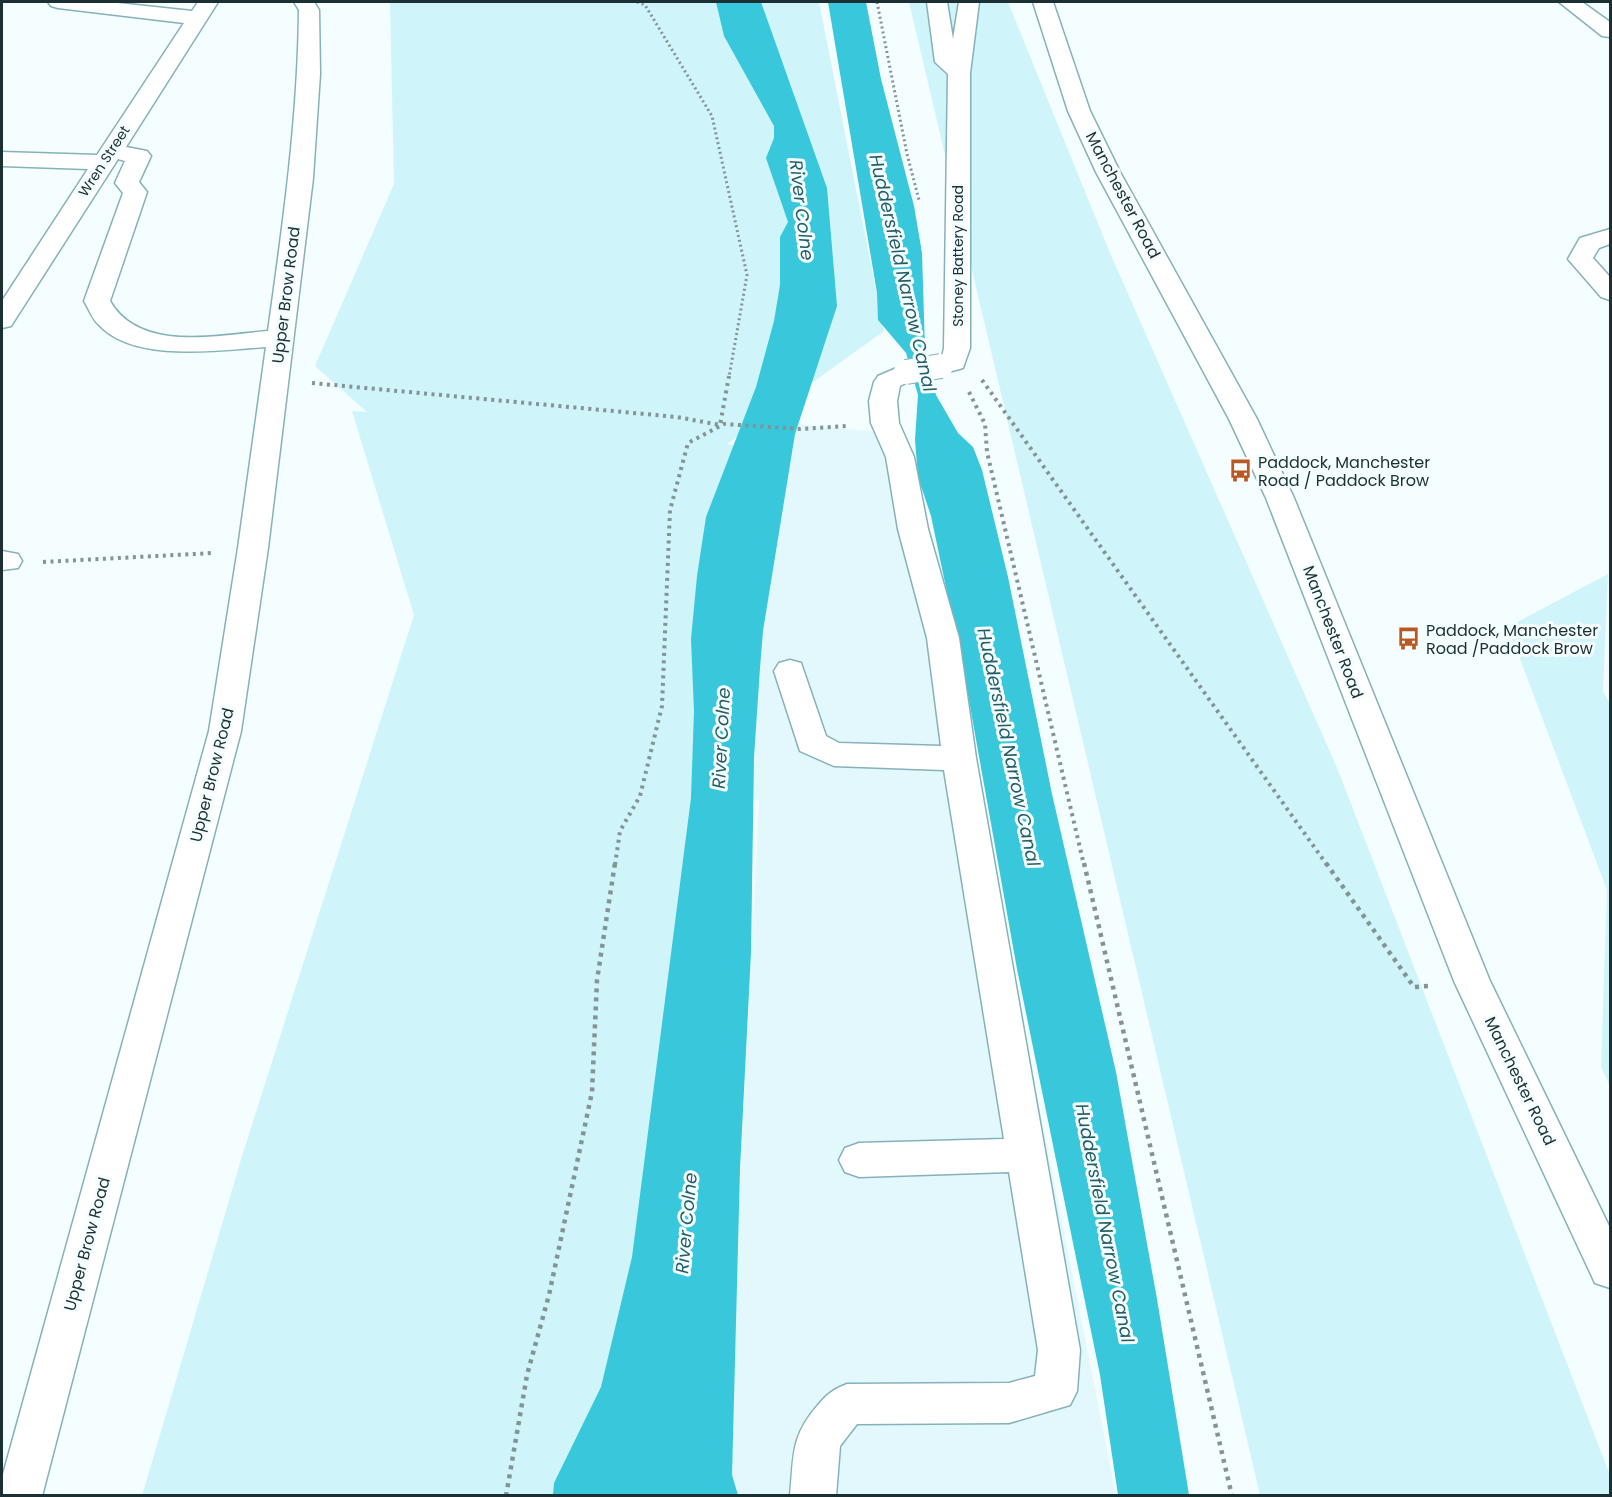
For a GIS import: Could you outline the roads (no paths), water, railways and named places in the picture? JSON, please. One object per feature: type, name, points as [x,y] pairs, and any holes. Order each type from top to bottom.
[{"type":"street","points":[[58,2],[202,10]]},
{"type":"street","name":"Upper Brow Road","points":[[19,1496],[225,731],[253,548],[301,178],[309,74],[309,10],[304,2]]},
{"type":"street","points":[[937,2],[946,62],[959,73]]},
{"type":"street","name":"Stoney Battery Road","points":[[959,758],[943,638],[913,529],[900,457],[885,423],[883,401],[888,382],[906,372],[948,364],[957,348],[959,73],[969,2]]},
{"type":"street","name":"Manchester Road","points":[[1043,2],[1079,111],[1108,172],[1243,419],[1280,498],[1472,981],[1611,1270]]},
{"type":"street","points":[[1569,2],[1611,31]]},
{"type":"street","name":"Wren Street","points":[[2,320],[202,10]]},
{"type":"street","points":[[2,159],[139,156],[127,183],[135,192],[98,301],[102,317],[119,331],[144,341],[171,344],[281,338]]},
{"type":"street","points":[[1611,236],[1589,243],[1580,259],[1611,292]]},
{"type":"street","points":[[790,671],[812,743],[834,754],[959,758],[1059,1350],[1055,1391],[1009,1403],[847,1404],[818,1438],[813,1496]]},
{"type":"street","points":[[859,1160],[1025,1155]]},
{"type":"water","name":"River Colne","points":[[716,2],[761,2],[827,188],[837,306],[795,434],[763,631],[754,757],[751,953],[740,1169],[732,1475],[738,1495],[553,1495],[554,1483],[601,1387],[632,1257],[691,798],[694,711],[691,639],[697,576],[706,517],[756,387],[774,321],[780,285],[780,237],[788,222],[766,158],[774,138],[774,126],[724,36]]},
{"type":"water","name":"Huddersfield Narrow Canal","points":[[828,2],[866,2],[881,79],[914,206],[922,253],[925,349],[936,395],[958,433],[973,447],[982,470],[1008,577],[1052,794],[1116,1072],[1189,1495],[1118,1495],[1100,1375],[1017,969],[965,678],[931,516],[918,477],[915,440],[918,395],[906,353],[878,320],[877,293]]},
{"type":"place","name":"Paddock, Manchester Road / Paddock Brow","points":[[1240,471]]},
{"type":"place","name":"Paddock, Manchester Road /Paddock Brow","points":[[1408,639]]}]
